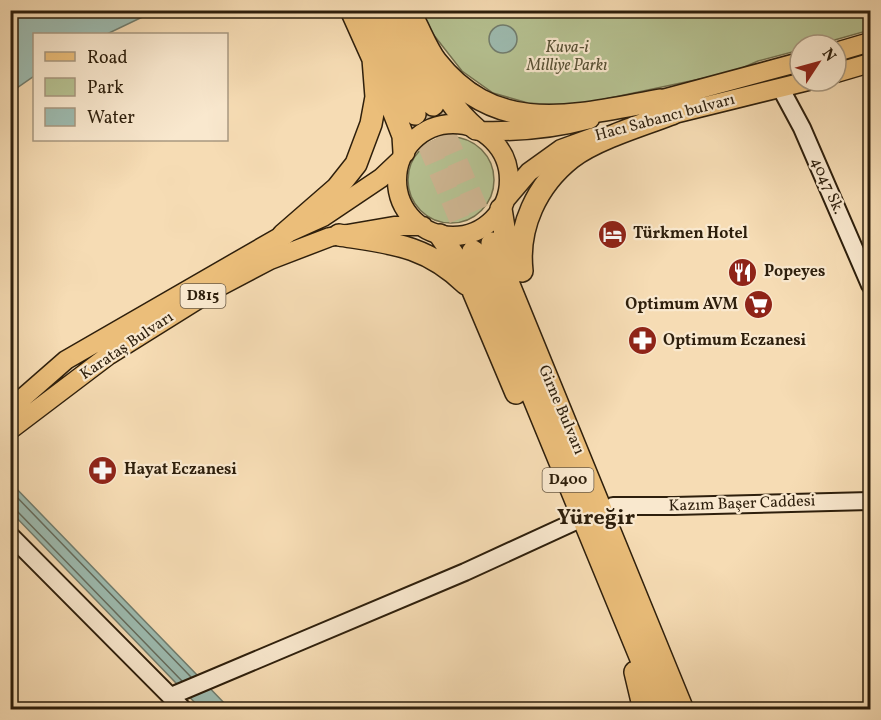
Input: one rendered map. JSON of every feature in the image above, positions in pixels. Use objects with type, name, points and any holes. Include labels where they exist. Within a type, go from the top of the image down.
[{"type":"highway","points":[[351,10],[403,136],[402,156]]},
{"type":"highway","points":[[371,10],[424,110],[393,10]]},
{"type":"highway","points":[[412,15],[435,59],[449,75],[463,89],[506,111],[555,117],[666,107]]},
{"type":"highway","points":[[412,15],[446,97],[462,117],[478,130]]},
{"type":"highway","points":[[283,235],[337,189],[356,164],[371,124],[376,97],[373,59]]},
{"type":"highway","points":[[524,287],[523,239],[528,217],[537,196],[554,174],[573,157],[666,107]]},
{"type":"highway","points":[[503,204],[506,240],[613,506],[634,587]]},
{"type":"highway","points":[[431,231],[465,272],[563,502],[605,568],[645,710]]},
{"type":"highway","points":[[339,235],[412,248],[458,276],[473,291]]},
{"type":"highway","name":"Girne Bulvarı","points":[[662,710],[482,247],[634,587],[683,710]]},
{"type":"main road","points":[[848,48],[870,42]]},
{"type":"main road","points":[[848,69],[870,63]]},
{"type":"main road","name":"Hacı Sabancı bulvarı","points":[[503,204],[529,172],[561,149],[622,127],[666,107],[788,66]]},
{"type":"main road","name":"Hacı Sabancı bulvarı","points":[[478,130],[514,132],[560,127],[788,86]]},
{"type":"main road","name":"4047 Sk.","points":[[781,88],[802,128],[870,285]]},
{"type":"main road","points":[[455,124],[478,130],[496,145],[506,162],[509,178],[503,204],[491,221],[475,232],[453,236],[431,231],[407,212],[398,190],[397,172],[402,156],[416,138],[433,128],[455,124]]},
{"type":"main road","name":"Karataş Bulvarı","points":[[10,409],[66,360],[283,235],[323,217],[381,178],[402,156]]},
{"type":"main road","name":"Karataş Bulvarı","points":[[10,430],[109,354],[213,290],[270,260],[339,235],[394,226],[431,231]]},
{"type":"main road","name":"Kazım Başer Caddesi","points":[[613,506],[870,501]]},
{"type":"main road","points":[[174,694],[576,521]]},
{"type":"main road","points":[[10,535],[174,694],[184,710]]},
{"type":"green space","name":"Kuva-i Milliye Parkı","points":[[870,10],[870,30],[848,36],[848,33],[788,33],[788,53],[758,61],[733,72],[572,106],[528,103],[493,93],[462,71],[433,34],[422,11]]},
{"type":"green space","points":[[451,137],[475,144],[487,156],[494,180],[487,204],[475,216],[451,223],[427,216],[415,204],[408,180],[415,156],[427,144]]},
{"type":"water","points":[[11,10],[155,10],[109,33],[33,33],[33,77],[11,92]]},
{"type":"water","points":[[503,25],[513,29],[517,39],[513,49],[503,53],[493,49],[489,39],[493,29]]},
{"type":"water","points":[[10,482],[230,709],[201,709],[11,512]]},
{"type":"tunnel","points":[[433,105],[492,243]]},
{"type":"tunnel","points":[[415,114],[473,251]]},
{"type":"place","name":"Türkmen Hotel","points":[[612,234]]},
{"type":"place","name":"Popeyes","points":[[743,272]]},
{"type":"place","name":"Optimum AVM","points":[[759,305]]},
{"type":"place","name":"Optimum Eczanesi","points":[[642,341]]},
{"type":"place","name":"Hayat Eczanesi","points":[[103,470]]},
{"type":"district","name":"Yüreğir","points":[[596,518]]}]
